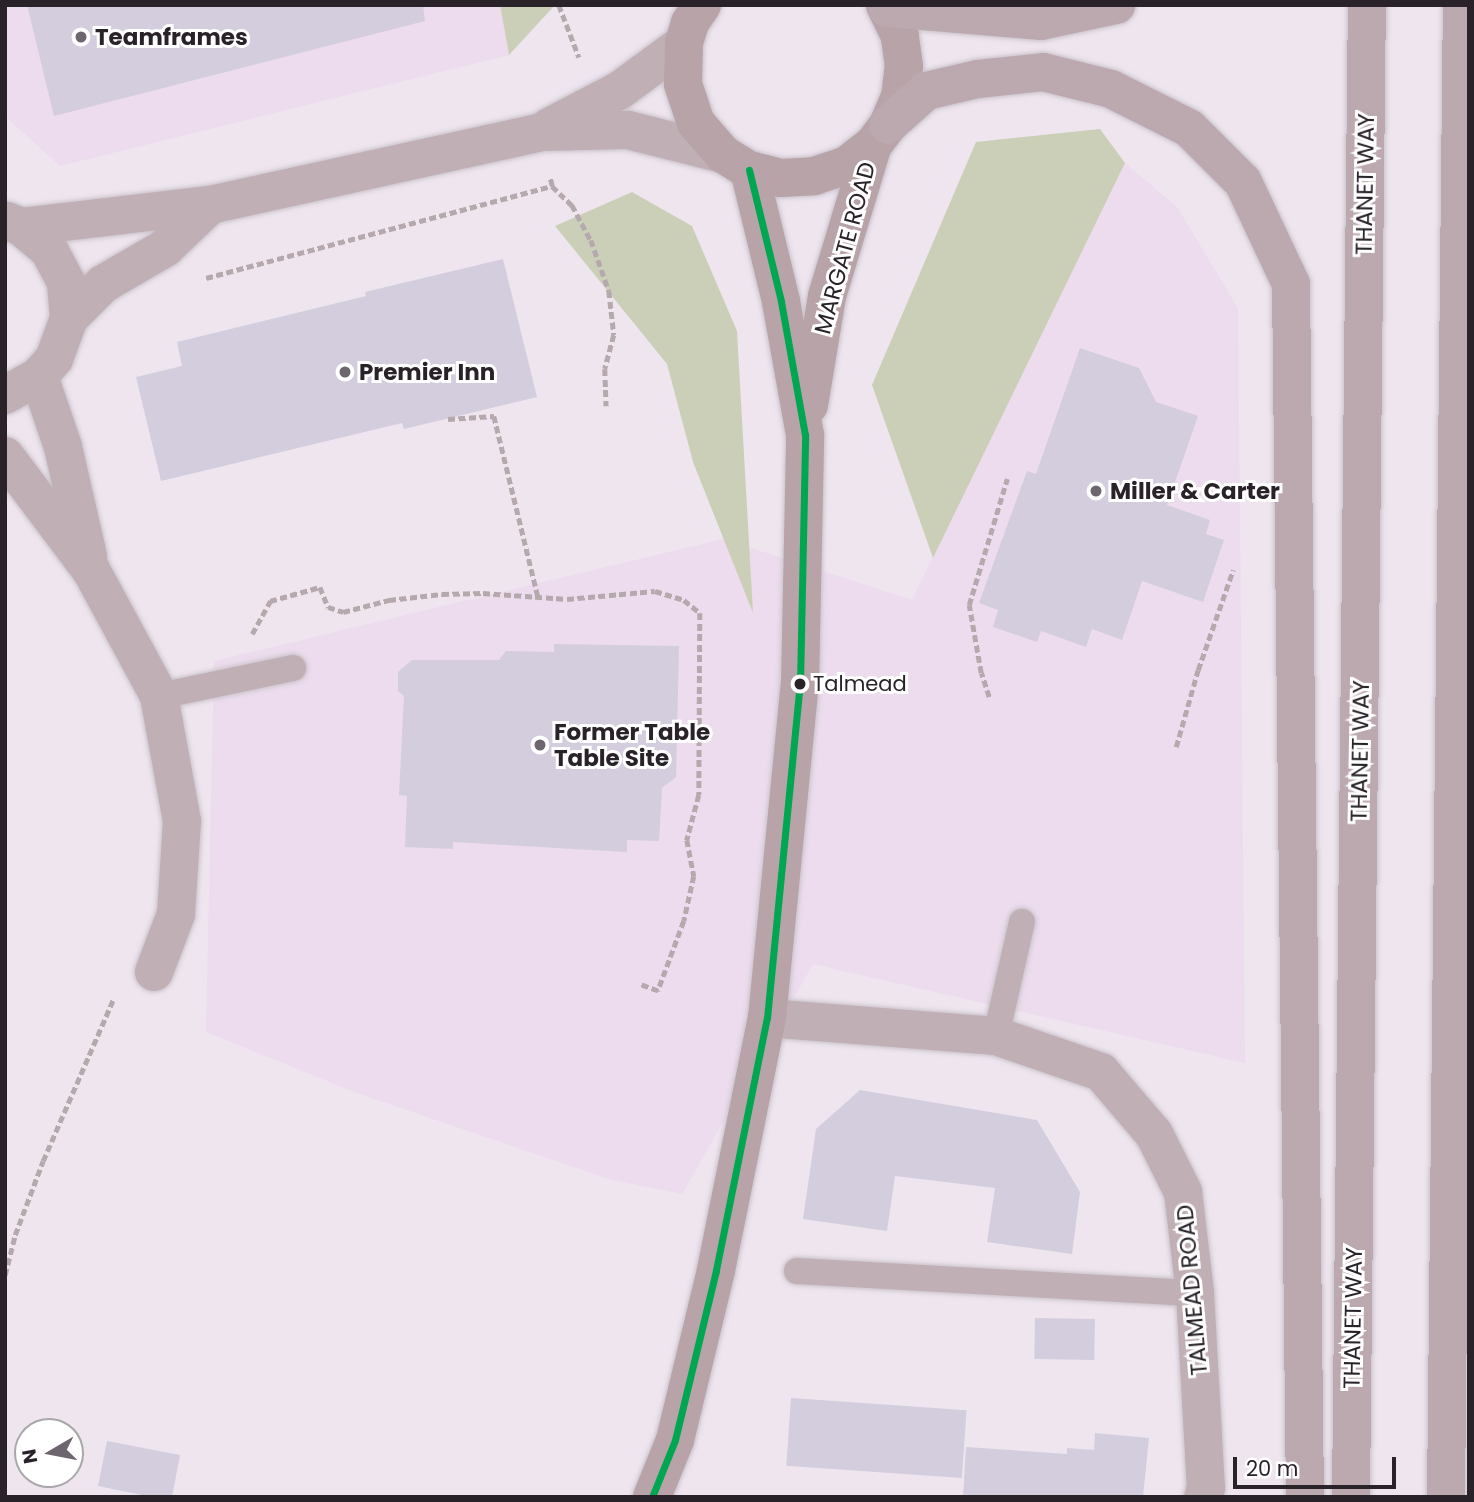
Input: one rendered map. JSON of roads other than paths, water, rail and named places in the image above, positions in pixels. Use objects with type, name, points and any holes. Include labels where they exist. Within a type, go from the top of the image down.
[{"type":"highway","points":[[886,7],[1041,21],[1116,5]]},
{"type":"highway","name":"THANET WAY","points":[[1351,1497],[1367,5]]},
{"type":"highway","points":[[1446,1497],[1462,5]]},
{"type":"highway","points":[[881,135],[926,91],[978,79],[1043,72],[1111,89],[1189,128],[1243,182],[1291,284],[1305,1497]]},
{"type":"street","name":"MARGATE ROAD","points":[[652,1497],[675,1440],[716,1270],[767,1018],[800,684],[805,435],[827,296],[881,135],[900,97],[904,66],[900,36],[886,7]]},
{"type":"street","points":[[691,19],[683,84],[696,123],[736,162]]},
{"type":"street","points":[[541,132],[620,90],[691,19]]},
{"type":"street","points":[[13,224],[210,205],[541,132],[628,130],[781,178],[814,176],[847,165],[881,135]]},
{"type":"street","name":"MARGATE ROAD","points":[[736,162],[781,301],[805,435]]},
{"type":"street","points":[[5,395],[39,376],[54,359],[69,318],[103,284],[165,248],[210,205]]},
{"type":"street","points":[[13,224],[49,250],[65,282],[69,318]]},
{"type":"street","points":[[39,376],[63,447],[91,570]]},
{"type":"street","points":[[5,456],[91,570],[159,696],[182,821],[176,914],[154,972]]},
{"type":"street","name":"TALMEAD ROAD","points":[[767,1018],[996,1036],[1101,1072],[1154,1134],[1183,1192],[1195,1293],[1206,1488],[1203,1497]]},
{"type":"lane","points":[[159,696],[293,668]]},
{"type":"lane","points":[[996,1036],[1022,922]]},
{"type":"lane","points":[[797,1271],[1195,1293]]},
{"type":"place","name":"Teamframes","points":[[81,37]]},
{"type":"place","name":"Premier Inn","points":[[345,372]]},
{"type":"place","name":"Miller & Carter","points":[[1096,491]]},
{"type":"place","name":"Talmead","points":[[800,684]]},
{"type":"place","name":"Former Table Table Site","points":[[540,745]]}]
